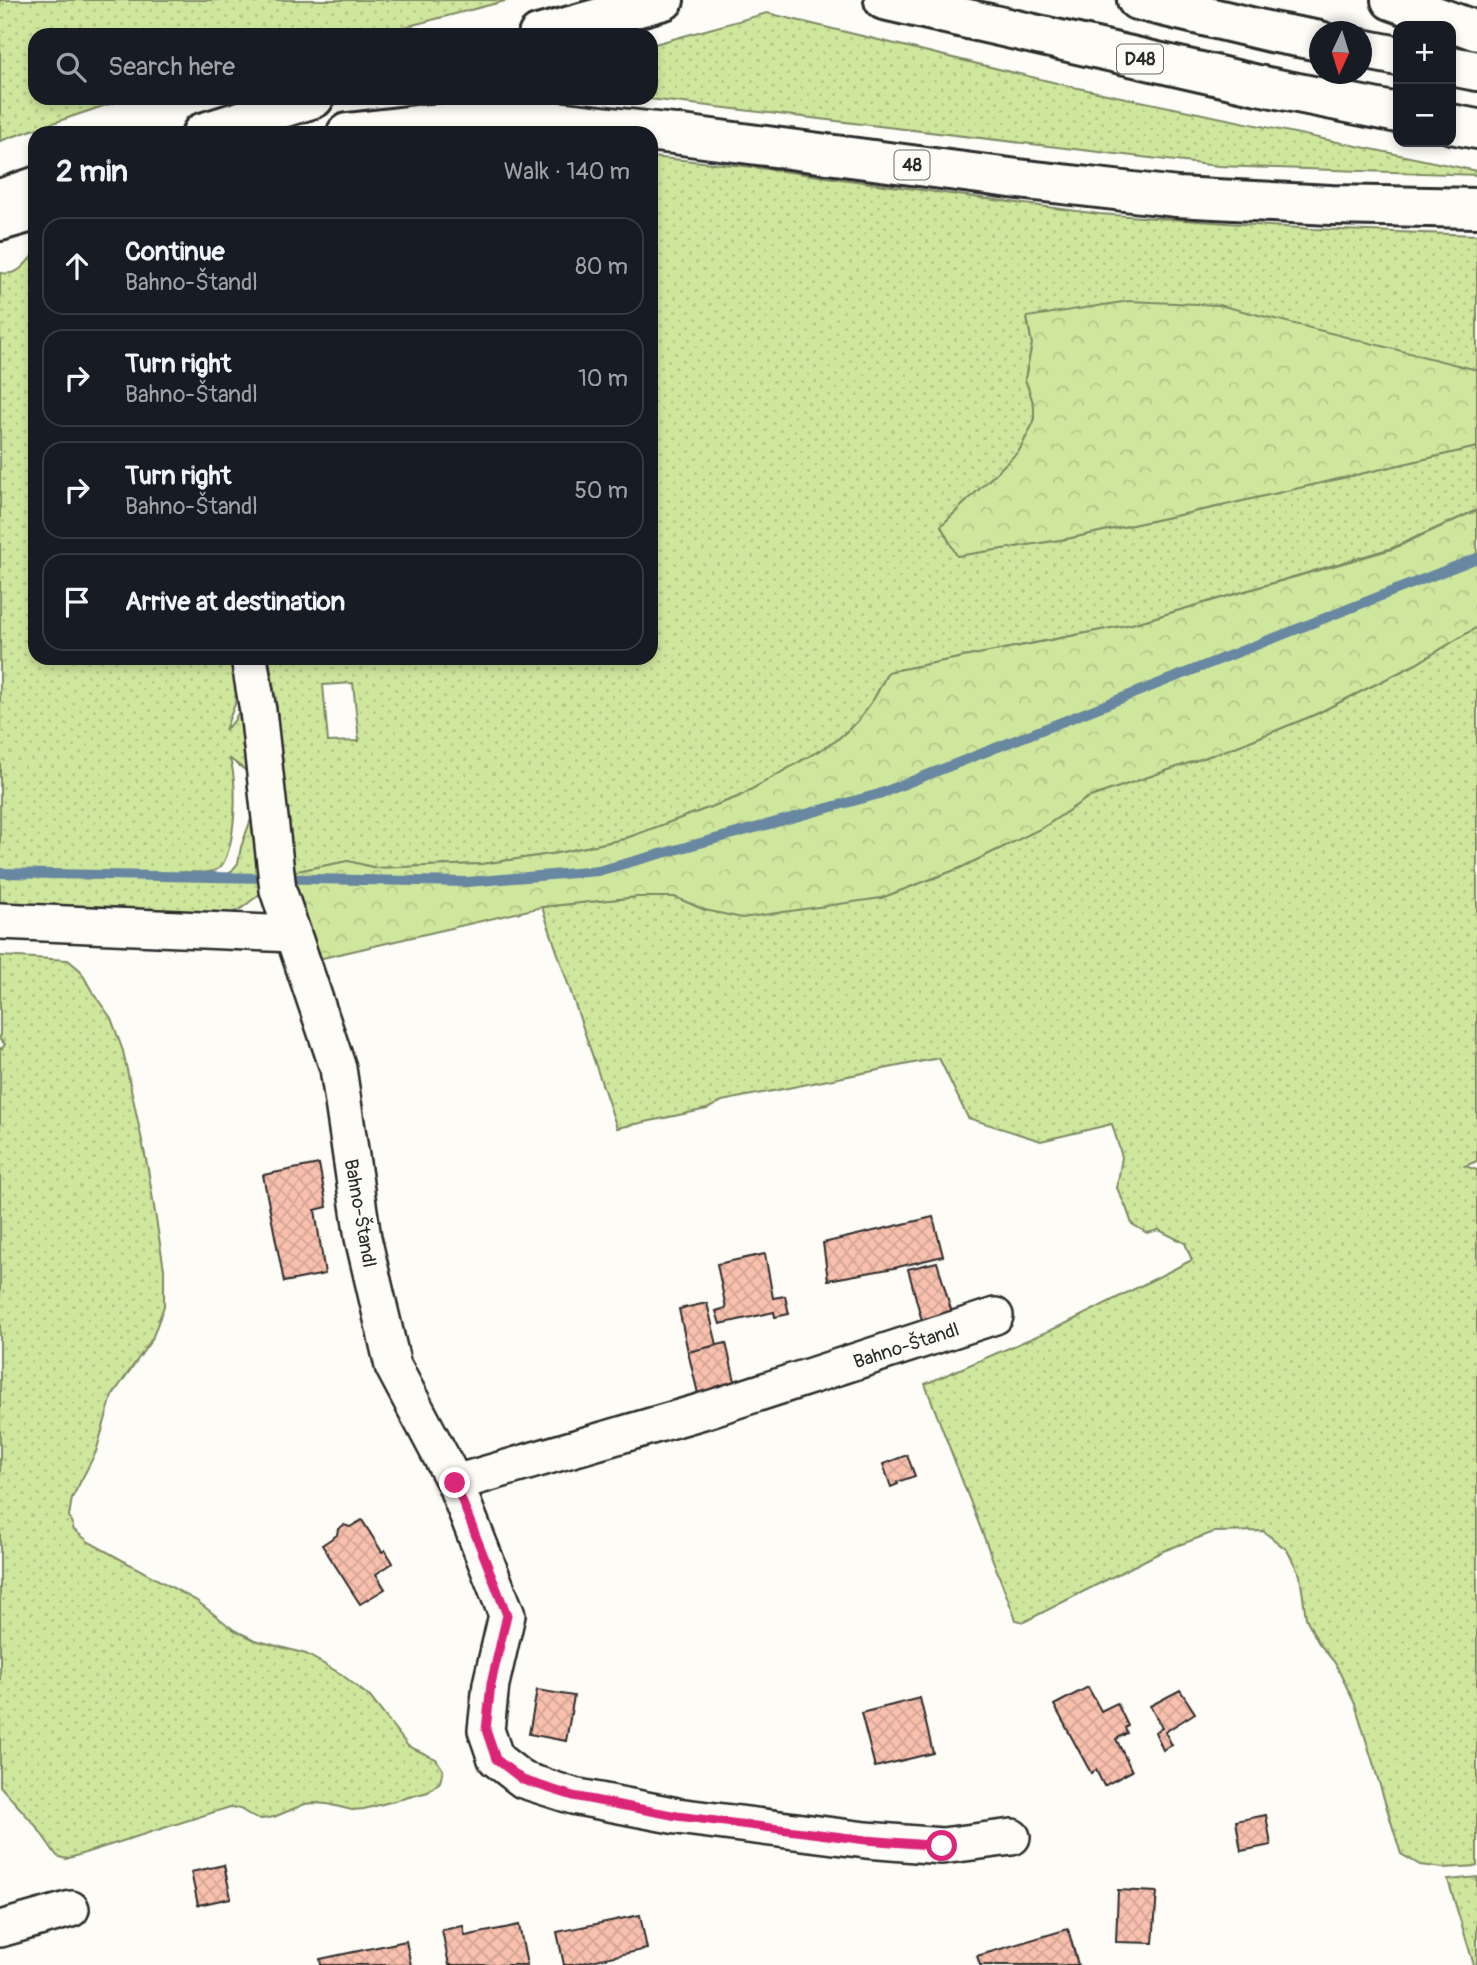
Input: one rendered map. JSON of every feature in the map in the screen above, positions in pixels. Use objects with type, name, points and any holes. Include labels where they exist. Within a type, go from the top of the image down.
[{"type":"main road","points":[[562,28],[664,0]]},
{"type":"main road","name":"D48","points":[[884,0],[1231,79],[1393,112]]},
{"type":"main road","points":[[1137,0],[1309,39]]},
{"type":"main road","points":[[1391,0],[1477,31]]},
{"type":"main road","points":[[1372,51],[1393,55]]},
{"type":"main road","points":[[1456,67],[1477,71]]},
{"type":"main road","points":[[224,126],[292,105]]},
{"type":"main road","name":"48","points":[[407,126],[480,121],[555,121],[601,126]]},
{"type":"main road","points":[[1456,125],[1477,129]]},
{"type":"main road","name":"48","points":[[658,132],[1177,197],[1331,205],[1477,208]]},
{"type":"main road","points":[[0,199],[28,189]]},
{"type":"main road","points":[[0,221],[28,213]]},
{"type":"street","name":"Bahno-Štandl","points":[[250,665],[277,878],[338,1068],[363,1238],[393,1366],[455,1483],[507,1615],[491,1684],[486,1730],[496,1759],[523,1780],[573,1796],[677,1816],[866,1840],[942,1846],[1012,1837]]},
{"type":"street","points":[[0,921],[293,934]]},
{"type":"street","name":"Bahno-Štandl","points":[[455,1483],[704,1411],[995,1316]]},
{"type":"street","points":[[0,1928],[71,1909]]},
{"type":"green space","points":[[0,0],[509,0],[401,28],[28,28],[28,105],[106,105],[44,126],[28,126],[28,131],[0,141]]},
{"type":"green space","points":[[767,13],[1073,87],[1477,171],[1477,175],[1218,166],[658,100],[658,43]]},
{"type":"green space","points":[[658,158],[744,166],[1099,214],[1313,229],[1477,235],[1477,370],[1409,354],[1027,318],[1032,344],[1025,379],[1034,405],[1034,422],[1019,451],[941,526],[957,556],[1066,539],[1477,447],[1477,510],[1392,548],[1132,624],[888,672],[858,721],[836,741],[738,797],[624,839],[558,853],[482,864],[376,868],[348,861],[292,872],[282,791],[278,715],[270,665],[658,665]],"holes":[[[353,683],[359,741],[328,742],[323,685]]]},
{"type":"green space","points":[[28,261],[28,665],[237,665],[235,704],[225,730],[238,713],[241,692],[265,890],[229,915],[0,904],[0,273],[12,273]],"holes":[[[229,758],[245,770],[250,779],[251,819],[238,863],[225,875],[176,873],[213,871],[224,862],[232,834],[235,798]]]},
{"type":"green space","points":[[1129,301],[1219,305],[1477,370],[1477,447],[1066,539],[957,556],[941,526],[1019,451],[1034,422],[1034,405],[1025,379],[1032,344],[1027,317]]},
{"type":"green space","points":[[1477,510],[1477,627],[1416,664],[1314,715],[1235,747],[1087,798],[1044,827],[960,868],[881,898],[742,918],[705,910],[675,897],[637,897],[542,907],[318,959],[292,888],[292,872],[348,861],[376,868],[482,864],[558,853],[624,839],[738,797],[836,741],[858,721],[888,672],[1132,624],[1392,549]]},
{"type":"green space","points":[[1477,627],[1477,1161],[1465,1166],[1477,1170],[1477,1866],[1443,1868],[1420,1865],[1401,1854],[1355,1704],[1335,1663],[1318,1642],[1306,1618],[1300,1575],[1287,1550],[1263,1531],[1214,1532],[1163,1551],[1024,1622],[1016,1620],[925,1384],[1067,1323],[1192,1260],[1185,1243],[1159,1230],[1147,1233],[1132,1224],[1117,1188],[1122,1157],[1112,1124],[1041,1141],[968,1118],[939,1058],[722,1101],[707,1109],[617,1128],[542,907],[637,897],[675,897],[705,910],[881,898],[960,868],[1044,827],[1087,798],[1235,747],[1314,715],[1416,664]]},
{"type":"green space","points":[[0,956],[68,960],[80,970],[111,1018],[123,1051],[148,1169],[164,1269],[164,1306],[152,1339],[112,1396],[96,1452],[72,1498],[69,1516],[74,1530],[89,1542],[197,1601],[234,1630],[255,1640],[306,1654],[341,1674],[370,1697],[408,1746],[436,1759],[443,1770],[440,1782],[428,1792],[364,1809],[305,1804],[262,1819],[230,1807],[66,1859],[57,1856],[36,1826],[0,1786],[0,1048],[5,1044],[0,1040]]},
{"type":"green space","points":[[1477,1877],[1477,1965],[1474,1965],[1448,1880]]},
{"type":"building","points":[[319,1164],[327,1207],[315,1210],[325,1274],[284,1282],[263,1175]]},
{"type":"building","points":[[933,1217],[943,1256],[828,1280],[823,1243]]},
{"type":"building","points":[[765,1254],[773,1298],[785,1296],[789,1314],[775,1317],[774,1312],[720,1324],[716,1311],[726,1308],[717,1264]]},
{"type":"building","points":[[937,1262],[952,1313],[922,1321],[908,1269]]},
{"type":"building","points":[[707,1303],[717,1345],[688,1352],[679,1309]]},
{"type":"building","points":[[726,1343],[738,1394],[700,1402],[688,1352]]},
{"type":"building","points":[[907,1455],[915,1476],[891,1487],[883,1464]]},
{"type":"building","points":[[362,1520],[382,1552],[385,1550],[393,1563],[376,1574],[385,1589],[360,1604],[322,1545],[337,1535],[338,1529],[344,1525],[350,1527]]},
{"type":"building","points":[[1088,1687],[1101,1711],[1117,1703],[1128,1726],[1125,1728],[1127,1733],[1116,1739],[1132,1771],[1104,1786],[1096,1770],[1091,1773],[1054,1705]]},
{"type":"building","points":[[537,1690],[574,1696],[566,1741],[529,1734]]},
{"type":"building","points":[[1180,1690],[1195,1713],[1165,1732],[1172,1745],[1163,1750],[1155,1732],[1162,1728],[1150,1706]]},
{"type":"building","points":[[920,1698],[933,1753],[875,1767],[861,1713]]},
{"type":"building","points":[[1266,1815],[1271,1845],[1241,1851],[1236,1821]]},
{"type":"building","points":[[224,1865],[231,1898],[198,1905],[191,1872]]},
{"type":"building","points":[[1118,1890],[1157,1892],[1153,1943],[1116,1942]]},
{"type":"building","points":[[640,1915],[647,1949],[564,1965],[557,1932]]},
{"type":"building","points":[[519,1925],[527,1965],[449,1965],[442,1930],[463,1926],[465,1936]]},
{"type":"building","points":[[1068,1929],[1078,1965],[980,1965],[977,1956]]},
{"type":"building","points":[[406,1941],[411,1965],[321,1965],[320,1959]]},
{"type":"waterway","points":[[0,873],[467,882],[598,871],[879,794],[1477,558]]},
{"type":"route","points":[[455,1483],[507,1615],[491,1684],[486,1730],[496,1759],[523,1780],[573,1796],[677,1816],[866,1840],[942,1846]]}]
